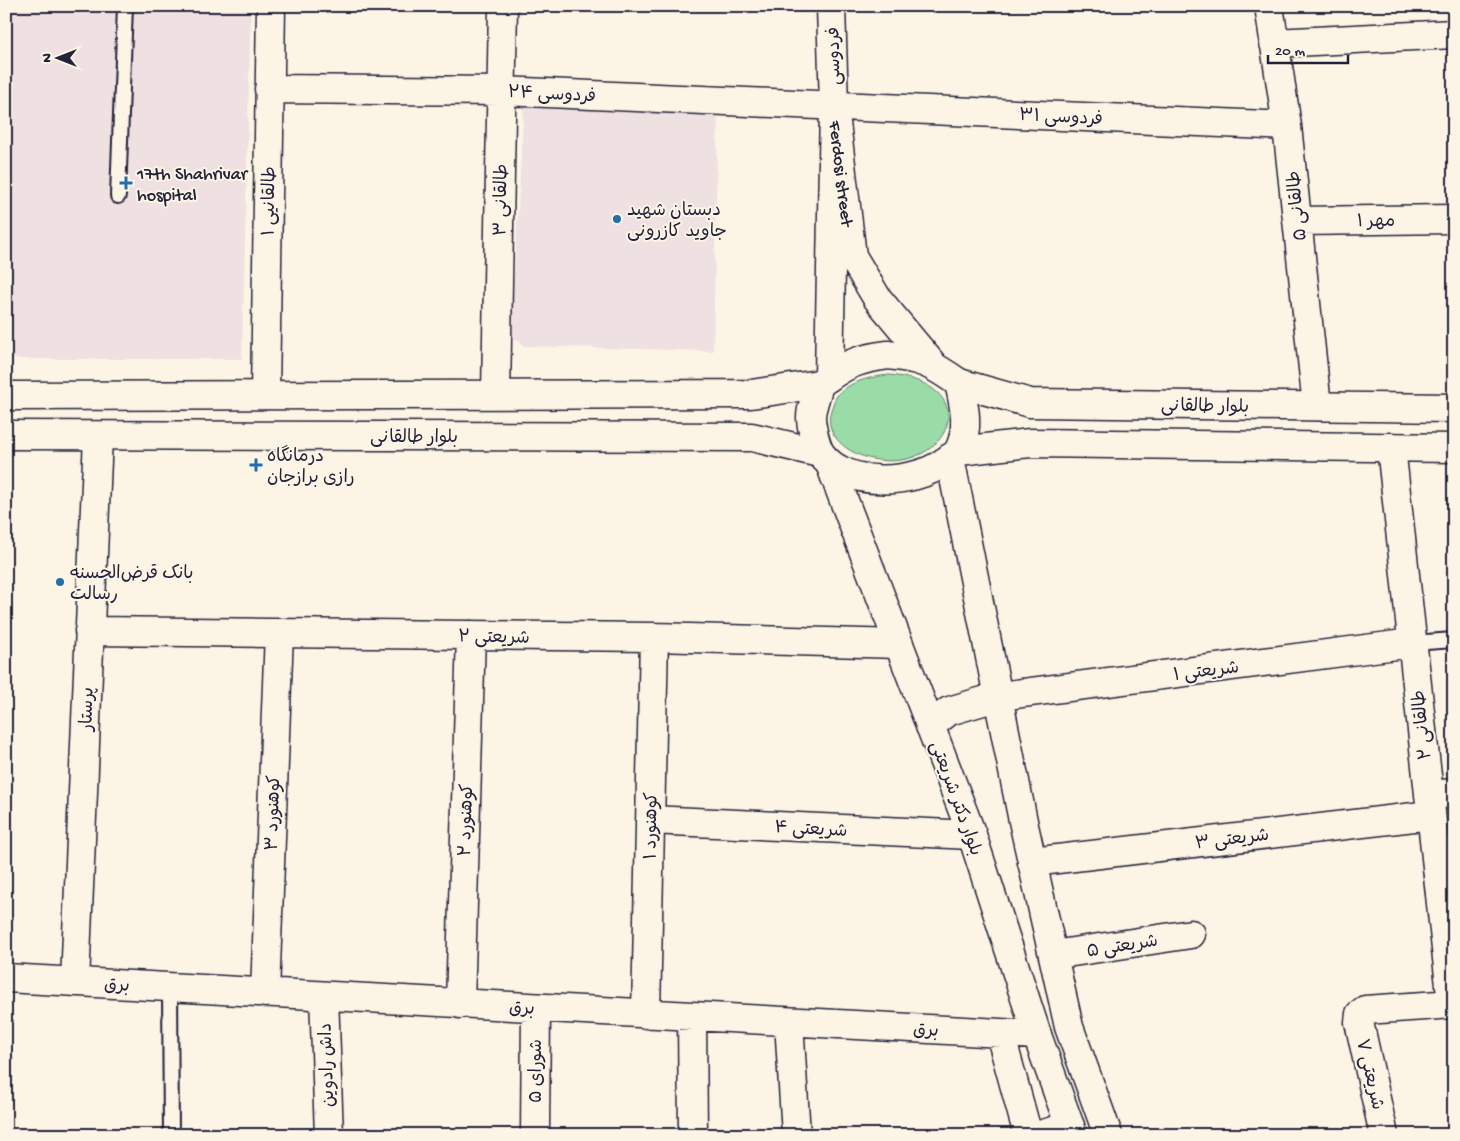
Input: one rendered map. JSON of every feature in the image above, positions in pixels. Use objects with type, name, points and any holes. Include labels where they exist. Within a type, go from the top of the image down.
[{"type":"street","name":"طالقانیی ۱","points":[[264,395],[271,6]]},
{"type":"street","name":"طالقانی ۳","points":[[496,394],[503,6]]},
{"type":"street","name":"فردوسی","points":[[832,6],[834,106]]},
{"type":"street","name":"طالقانی ۵","points":[[1269,6],[1288,126],[1317,406]]},
{"type":"street","points":[[1274,43],[1454,34]]},
{"type":"street","name":"فردوسی ۲۴","points":[[269,89],[502,91],[834,106]]},
{"type":"street","name":"فردوسی ۳۱","points":[[834,106],[1288,126]]},
{"type":"street","name":"Ferdosi street","points":[[834,106],[852,256],[877,298],[932,364]]},
{"type":"street","name":"Ferdosi street","points":[[824,380],[834,106]]},
{"type":"street","name":"مهر ۱","points":[[1298,221],[1454,220]]},
{"type":"street","points":[[6,396],[751,394],[824,380],[845,365],[868,357],[888,355],[910,357],[932,364],[958,382],[966,417],[954,454],[1032,862],[1069,1027],[1108,1135]]},
{"type":"street","points":[[824,380],[811,417],[825,458],[868,478],[890,480],[910,478],[933,470],[954,454],[1030,442],[1454,448]]},
{"type":"street","name":"بلوار طالقانی","points":[[958,382],[1030,403],[1454,408]]},
{"type":"street","name":"بلوار طالقانی","points":[[6,435],[752,438],[825,458]]},
{"type":"street","name":"پرستار","points":[[75,982],[98,436]]},
{"type":"street","name":"طالقانی ۲","points":[[1391,447],[1412,643],[1438,801],[1453,1004]]},
{"type":"street","name":"بلوار دکتر شریعتی","points":[[825,458],[972,835],[1037,1035],[1072,1130]]},
{"type":"street","name":"شریعتی ۲","points":[[89,631],[654,637],[899,644]]},
{"type":"street","name":"کوهنورد ۳","points":[[265,993],[279,633]]},
{"type":"street","name":"کوهنورد ۲","points":[[460,1004],[471,635]]},
{"type":"street","name":"کوهنورد ۱","points":[[646,1014],[654,637]]},
{"type":"street","name":"شریعتی ۱","points":[[930,726],[949,711],[1000,696],[1412,643]]},
{"type":"street","name":"شریعتی ۳","points":[[1032,862],[1438,801]]},
{"type":"street","name":"شریعتی ۴","points":[[650,820],[972,835]]},
{"type":"street","name":"شریعتی ۵","points":[[1053,955],[1191,934]]},
{"type":"street","name":"برق","points":[[6,978],[1037,1035]]},
{"type":"street","name":"داش رادوین","points":[[324,996],[329,1135]]},
{"type":"street","name":"شریعتی ۷","points":[[1384,1135],[1359,1022],[1360,1014],[1365,1010],[1453,1004]]},
{"type":"street","name":"شورای ۵","points":[[535,1135],[536,1008]]},
{"type":"street","points":[[692,1017],[693,1135]]},
{"type":"street","points":[[789,1022],[796,1135]]},
{"type":"street","points":[[1000,1033],[1028,1135]]},
{"type":"street","points":[[1040,1135],[1072,1130]]},
{"type":"lane","points":[[118,196],[125,6]]},
{"type":"lane","points":[[1412,643],[1454,640]]},
{"type":"lane","points":[[170,987],[171,1135]]},
{"type":"shaded area","name":"17th Shahrivar hospital","points":[[6,6],[251,6],[242,359],[6,359]]},
{"type":"shaded area","name":"دبستان شهید جاوید کازرونی","points":[[524,103],[718,103],[713,351],[524,346],[511,335]]},
{"type":"green space","points":[[889,375],[920,382],[939,394],[947,410],[946,426],[937,442],[921,454],[899,460],[863,457],[847,448],[834,436],[831,428],[831,410],[837,396],[854,383]]},
{"type":"building","points":[[6,256],[8,256],[8,359],[6,359]]},
{"type":"place","name":"17th Shahrivar hospital","points":[[126,183]]},
{"type":"place","name":"دبستان شهید جاوید کازرونی","points":[[617,219]]},
{"type":"place","name":"درمانگاه رازی برازجان","points":[[256,465]]},
{"type":"place","name":"بانک قرض‌الحسنه رسالت","points":[[60,582]]}]
